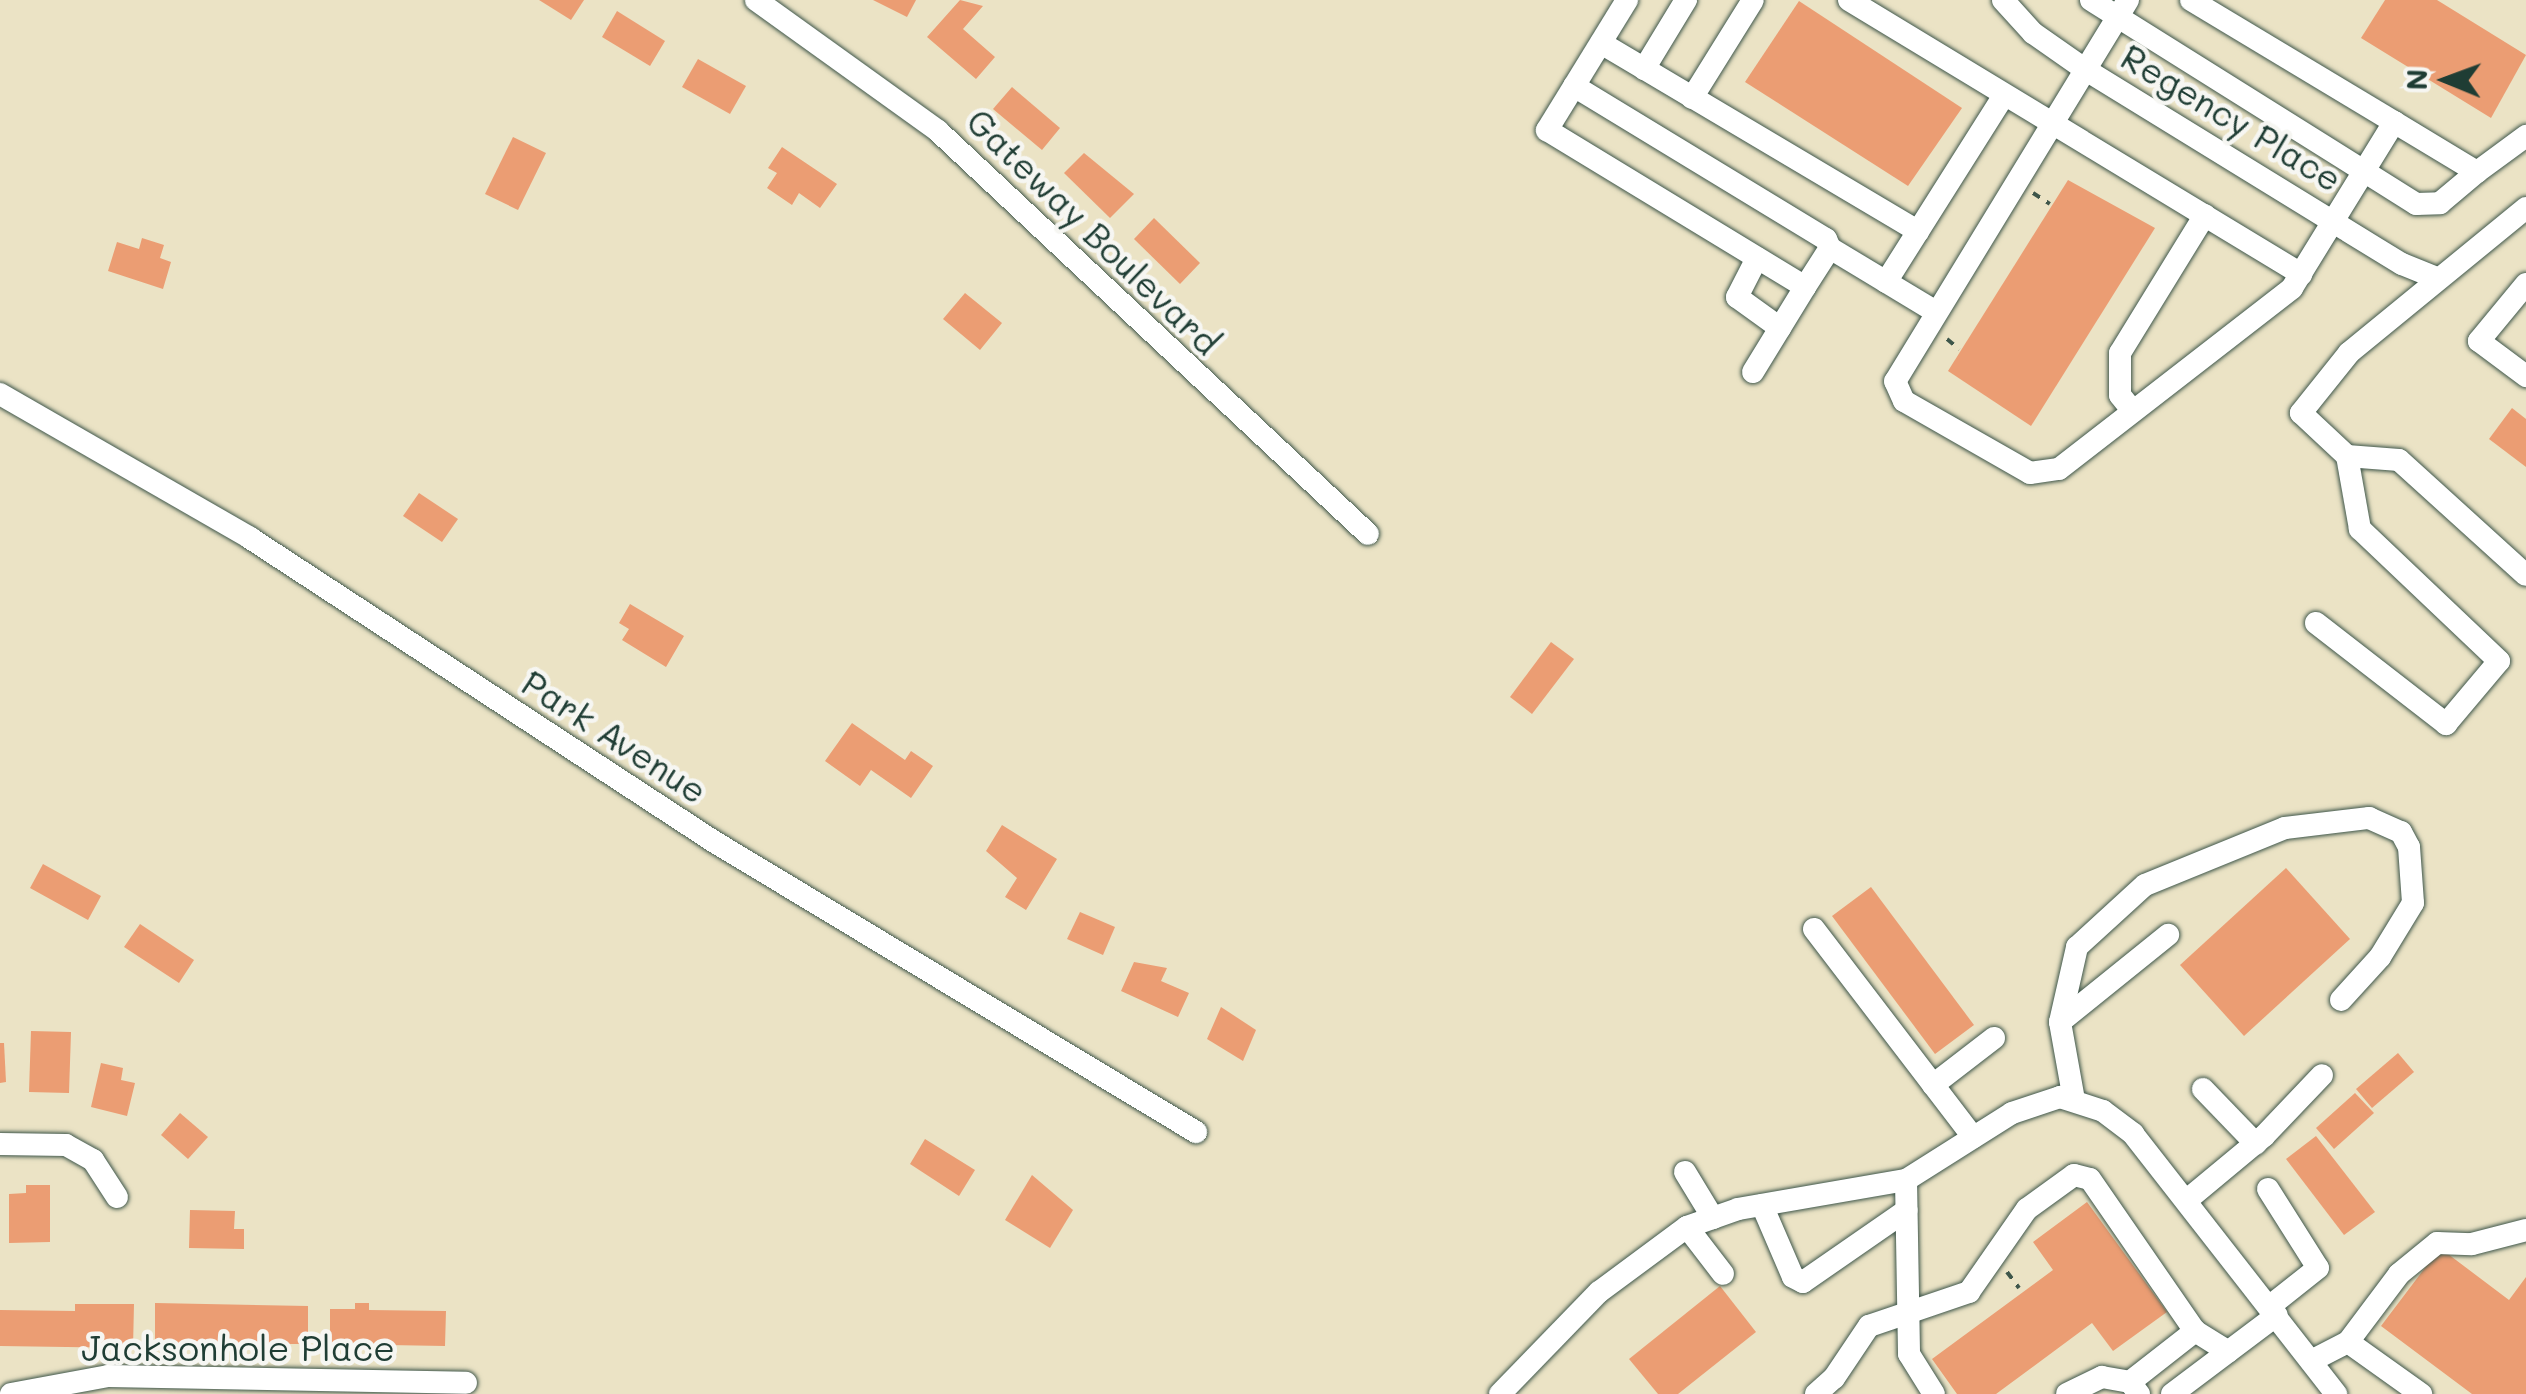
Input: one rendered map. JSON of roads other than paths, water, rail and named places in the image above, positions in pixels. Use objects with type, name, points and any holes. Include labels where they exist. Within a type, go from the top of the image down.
[{"type":"street","name":"Gateway Boulevard","points":[[756,0],[938,131],[1368,534]]},
{"type":"street","points":[[1627,0],[1547,130],[1805,287]]},
{"type":"street","points":[[1644,68],[1686,0]]},
{"type":"street","points":[[1692,98],[1753,0]]},
{"type":"street","points":[[1849,0],[2301,274]]},
{"type":"street","name":"Regency Place","points":[[2003,0],[2032,33],[2083,68],[2436,278]]},
{"type":"street","points":[[2091,0],[2121,10],[2363,171],[2430,206],[2526,136]]},
{"type":"street","points":[[2191,0],[2477,172]]},
{"type":"street","points":[[2121,10],[1895,382],[1904,401],[2030,473],[2059,469],[2292,288],[2394,122]]},
{"type":"street","points":[[1600,43],[1918,231]]},
{"type":"street","points":[[1574,86],[1826,239],[1830,248],[1936,312]]},
{"type":"street","points":[[1886,282],[2004,96]]},
{"type":"street","points":[[2316,623],[2446,724],[2499,661],[2360,530],[2347,456],[2301,413],[2350,354],[2436,278],[2526,208]]},
{"type":"street","points":[[2132,410],[2120,395],[2120,353],[2206,216]]},
{"type":"street","points":[[1753,372],[1830,248]]},
{"type":"street","points":[[1758,258],[1737,297],[1780,328]]},
{"type":"street","points":[[2526,284],[2479,341],[2526,376]]},
{"type":"street","name":"Park Avenue","points":[[0,394],[250,538],[712,841],[1196,1132]]},
{"type":"street","points":[[2347,456],[2399,460],[2526,574]]},
{"type":"street","points":[[2074,1100],[2060,1022],[2077,947],[2136,891],[2285,828],[2369,818],[2401,832],[2409,847],[2413,903],[2380,957],[2341,1000]]},
{"type":"street","points":[[1814,929],[1973,1137]]},
{"type":"street","points":[[2060,1022],[2168,935]]},
{"type":"street","points":[[1933,1085],[1994,1038]]},
{"type":"street","points":[[2187,1200],[2256,1144],[2322,1076]]},
{"type":"street","points":[[2202,1089],[2256,1144]]},
{"type":"street","points":[[1500,1394],[1599,1292],[1687,1227],[1762,1206],[1906,1180],[2038,1100],[2074,1100],[2103,1111],[2132,1134],[2274,1310],[2336,1394]]},
{"type":"street","points":[[0,1144],[66,1145],[93,1160],[117,1197]]},
{"type":"street","points":[[1685,1172],[1714,1218]]},
{"type":"street","points":[[1816,1394],[1834,1378],[1869,1326],[1968,1292],[1988,1273],[2028,1209],[2074,1175],[2090,1179],[2195,1332],[2228,1352]]},
{"type":"street","points":[[1906,1180],[1909,1354],[1934,1394]]},
{"type":"street","points":[[2172,1394],[2228,1352],[2318,1268],[2316,1256],[2268,1190]]},
{"type":"street","points":[[1762,1206],[1794,1277],[1802,1282],[1907,1210]]},
{"type":"street","points":[[1687,1227],[1723,1274]]},
{"type":"street","points":[[2311,1361],[2348,1342],[2399,1274],[2436,1244],[2472,1244],[2526,1230]]},
{"type":"street","points":[[2066,1394],[2102,1377],[2135,1388],[2195,1332]]},
{"type":"street","points":[[2348,1342],[2421,1394]]},
{"type":"street","name":"Jacksonhole Place","points":[[11,1394],[108,1376],[466,1383]]}]
